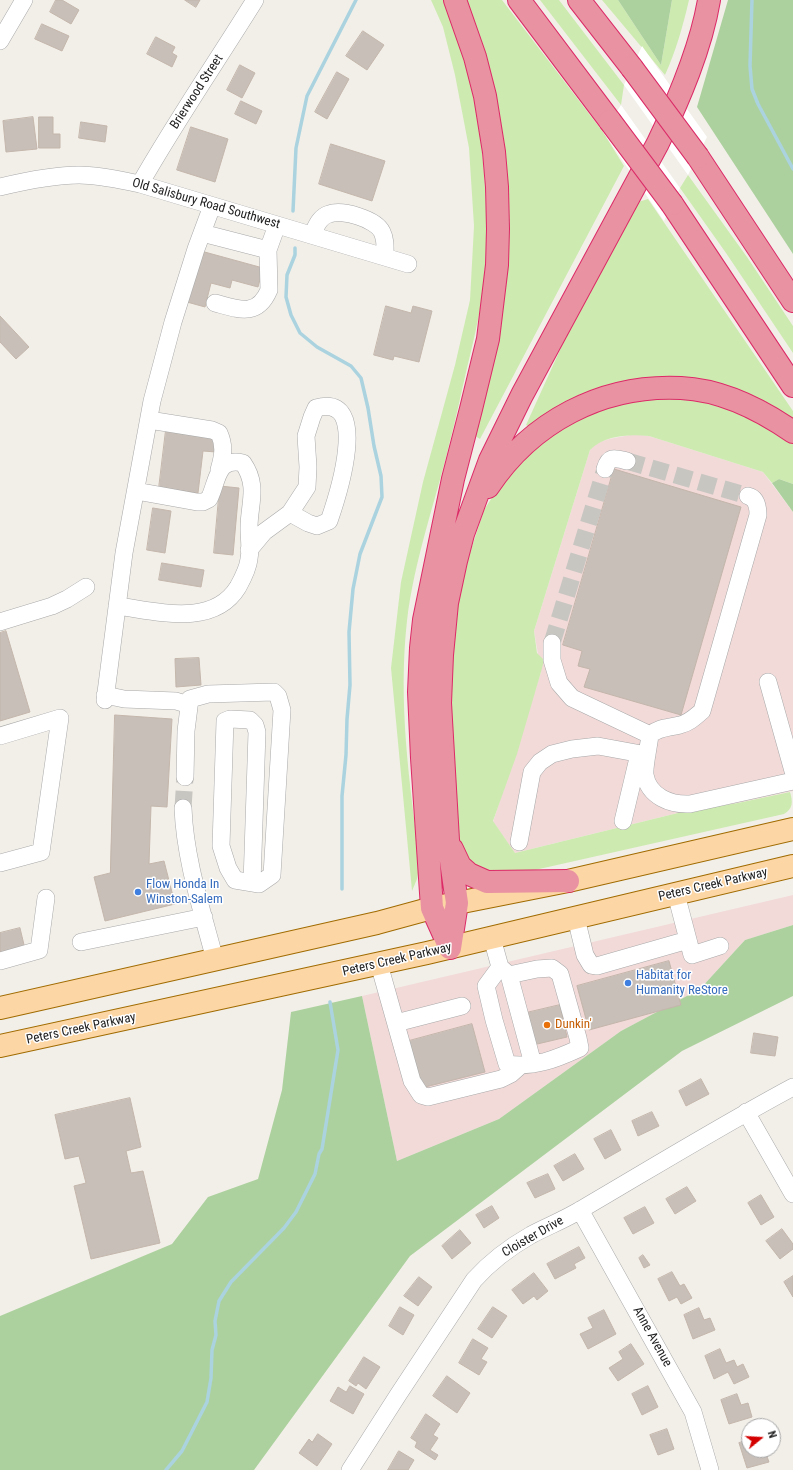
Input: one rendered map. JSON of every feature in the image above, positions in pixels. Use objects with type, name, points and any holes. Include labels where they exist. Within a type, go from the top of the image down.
[{"type":"highway","points":[[450,948],[432,908],[419,692],[421,648],[424,620],[453,480],[488,339],[497,265],[497,187],[490,123],[475,57],[455,0]]},
{"type":"highway","points":[[519,0],[672,204],[793,386]]},
{"type":"highway","points":[[424,620],[454,521],[476,464],[505,401],[645,139],[667,92],[677,66],[695,0]]},
{"type":"highway","points":[[450,948],[456,903],[448,840],[440,703],[442,655],[447,603],[463,534],[493,453],[677,104],[700,36],[709,0]]},
{"type":"highway","points":[[586,5],[698,157],[793,301]]},
{"type":"highway","points":[[463,534],[485,491],[507,461],[521,446],[553,422],[574,410],[616,394],[644,389],[682,388],[707,392],[732,399],[754,408],[793,432]]},
{"type":"highway","points":[[448,840],[460,866],[469,874],[478,879],[487,882],[568,881]]},
{"type":"main road","points":[[0,1008],[377,923],[432,908],[568,881],[793,829]]},
{"type":"main road","name":"Peters Creek Parkway","points":[[0,1046],[450,948],[793,866]]},
{"type":"street","points":[[0,41],[24,0]]},
{"type":"street","name":"Brierwood Street","points":[[140,184],[167,137],[202,86],[255,0]]},
{"type":"street","name":"Old Salisbury Road Southwest","points":[[0,185],[79,175],[140,184],[408,264]]},
{"type":"street","points":[[188,705],[176,701],[105,698],[124,553],[152,401],[173,322],[212,206]]},
{"type":"street","points":[[312,235],[321,219],[328,214],[337,212],[366,219],[375,223],[382,231],[385,240],[385,257]]},
{"type":"street","points":[[215,303],[245,311],[259,305],[267,296],[269,290],[268,250],[277,225]]},
{"type":"street","points":[[202,233],[268,250]]},
{"type":"street","points":[[249,550],[264,532],[290,513],[307,487],[308,467],[306,436],[312,417],[316,408],[325,405],[334,407],[340,412],[347,429],[347,454],[337,499],[329,521],[317,526],[308,523],[290,513]]},
{"type":"street","points":[[136,491],[203,502],[209,499],[223,453],[223,441],[219,433],[212,430],[149,420]]},
{"type":"street","points":[[605,469],[606,463],[615,458],[627,462]]},
{"type":"street","points":[[117,606],[170,613],[210,611],[224,604],[235,591],[243,578],[249,559],[249,527],[252,484],[249,471],[243,463],[235,462],[227,464],[219,470]]},
{"type":"street","points":[[552,643],[552,660],[559,683],[572,698],[653,732],[685,724],[702,711],[758,515],[758,504],[748,496]]},
{"type":"street","points":[[0,622],[52,606],[67,599],[86,587]]},
{"type":"street","points":[[768,682],[793,771]]},
{"type":"street","points":[[185,777],[186,731],[188,705],[190,699],[208,694],[274,692],[278,696],[282,710],[272,875],[259,884],[252,883],[235,880],[228,868],[221,846],[225,721],[230,719],[250,720],[255,725],[257,732],[252,883]]},
{"type":"street","points":[[0,736],[60,718],[41,852],[0,863]]},
{"type":"street","points":[[623,821],[643,755],[653,732]]},
{"type":"street","points":[[519,842],[532,772],[540,762],[552,754],[572,749],[598,746],[643,755]]},
{"type":"street","points":[[643,755],[645,774],[651,790],[660,798],[679,805],[690,804],[793,781]]},
{"type":"street","points":[[183,808],[184,830],[195,882],[215,960]]},
{"type":"street","points":[[676,894],[692,955],[720,946]]},
{"type":"street","points":[[0,961],[38,950],[46,898]]},
{"type":"street","points":[[81,942],[204,917]]},
{"type":"street","points":[[576,918],[585,955],[591,965],[597,966],[688,940]]},
{"type":"street","points":[[492,938],[504,971],[527,1065]]},
{"type":"street","points":[[379,964],[412,1081],[416,1090],[421,1095],[428,1097],[501,1080],[527,1065]]},
{"type":"street","points":[[552,968],[560,974],[580,1048],[552,1061],[527,1065],[508,1064],[494,1020],[486,986],[504,971],[552,968]]},
{"type":"street","points":[[396,1023],[462,1006]]},
{"type":"street","name":"Cloister Drive","points":[[350,1470],[474,1280],[485,1268],[498,1257],[524,1240],[580,1210],[746,1112],[793,1087]]},
{"type":"street","points":[[746,1112],[793,1194]]},
{"type":"street","name":"Anne Avenue","points":[[580,1210],[693,1412],[710,1470]]},
{"type":"shaded area","points":[[635,434],[649,436],[763,472],[793,512],[793,791],[738,803],[682,812],[515,853],[493,822],[541,672],[534,631],[590,450],[596,443]]},
{"type":"shaded area","points":[[793,895],[793,925],[745,940],[700,989],[621,1031],[499,1119],[397,1161],[362,996]]},
{"type":"green space","points":[[431,0],[444,0],[461,50],[472,92],[484,173],[486,201],[486,256],[483,292],[475,335],[452,435],[420,554],[410,599],[407,621],[404,711],[412,802],[420,862],[417,879],[412,891],[391,668],[401,582],[423,482],[455,365],[470,300],[474,226],[469,148],[455,75],[443,27]]},
{"type":"green space","points":[[464,0],[502,0],[603,132],[624,166],[480,439],[475,436],[506,277]]},
{"type":"green space","points":[[540,0],[559,0],[624,85],[621,105]]},
{"type":"green space","points":[[602,0],[618,0],[661,65],[672,0],[689,0],[673,57],[665,75]]},
{"type":"green space","points":[[618,0],[672,0],[661,65]]},
{"type":"green space","points":[[728,0],[793,0],[793,254],[697,107]]},
{"type":"green space","points":[[688,175],[747,257],[793,326],[793,353],[726,253],[680,188]]},
{"type":"green space","points":[[648,199],[793,411],[793,426],[688,384],[532,428],[526,425],[570,328],[638,202]]},
{"type":"green space","points":[[653,397],[695,399],[739,411],[793,443],[793,484],[779,479],[772,483],[763,472],[649,436],[633,435],[610,438],[596,445],[590,450],[534,631],[537,653],[544,660],[541,672],[517,754],[493,821],[515,853],[682,812],[738,803],[790,792],[792,799],[791,807],[784,814],[517,874],[491,877],[463,856],[459,839],[451,712],[453,632],[463,574],[484,510],[495,493],[529,449],[600,407]]},
{"type":"green space","points":[[779,479],[793,484],[793,512],[772,483]]},
{"type":"green space","points":[[793,925],[793,996],[682,1051],[410,1256],[254,1470],[0,1470],[0,1316],[172,1244],[208,1197],[258,1179],[282,1090],[291,1012],[362,996],[397,1161],[499,1119],[621,1031],[700,989],[745,940]]},
{"type":"pier","points":[[642,46],[707,137],[688,175],[624,85]]},
{"type":"pier","points":[[621,105],[680,188],[664,221],[603,132]]},
{"type":"building","points":[[56,0],[62,0],[79,10],[71,24],[50,12]]},
{"type":"building","points":[[185,0],[200,0],[196,7]]},
{"type":"building","points":[[42,24],[69,36],[62,51],[35,39]]},
{"type":"building","points":[[363,31],[384,45],[367,70],[346,56]]},
{"type":"building","points":[[156,37],[175,47],[172,53],[177,56],[172,67],[147,54]]},
{"type":"building","points":[[240,65],[255,73],[242,98],[227,90]]},
{"type":"building","points":[[337,72],[349,79],[327,119],[315,112]]},
{"type":"building","points":[[241,101],[262,111],[256,124],[235,114]]},
{"type":"building","points":[[33,117],[37,149],[6,152],[3,121]]},
{"type":"building","points":[[39,117],[53,117],[53,134],[60,134],[60,148],[39,148]]},
{"type":"building","points":[[81,122],[107,126],[105,142],[79,138]]},
{"type":"building","points":[[191,127],[228,139],[215,182],[177,170]]},
{"type":"building","points":[[331,144],[385,161],[372,201],[319,184]]},
{"type":"building","points":[[201,251],[263,268],[258,287],[232,280],[230,288],[211,283],[205,307],[187,302]]},
{"type":"building","points":[[386,306],[411,313],[413,306],[432,311],[419,362],[394,356],[393,360],[374,355]]},
{"type":"building","points":[[0,316],[29,347],[16,359],[0,342]]},
{"type":"building","points":[[166,430],[218,436],[216,452],[203,451],[198,493],[159,488]]},
{"type":"building","points":[[614,469],[741,507],[681,715],[584,687],[590,669],[578,666],[582,651],[563,645]]},
{"type":"building","points":[[220,486],[239,488],[233,555],[214,553]]},
{"type":"building","points":[[153,508],[171,511],[165,553],[147,550]]},
{"type":"building","points":[[162,563],[204,570],[201,587],[159,580]]},
{"type":"building","points":[[6,631],[30,712],[0,721],[0,633]]},
{"type":"building","points":[[199,658],[201,685],[176,687],[175,659]]},
{"type":"building","points":[[115,715],[172,719],[167,807],[151,806],[149,864],[164,861],[175,904],[105,921],[94,877],[110,873]]},
{"type":"building","points":[[20,928],[25,949],[0,954],[0,933]]},
{"type":"building","points":[[669,961],[681,1005],[589,1030],[577,986]]},
{"type":"building","points":[[560,1005],[567,1037],[533,1045],[526,1013]]},
{"type":"building","points":[[472,1024],[485,1072],[421,1088],[409,1041]]},
{"type":"building","points":[[754,1033],[778,1037],[775,1056],[751,1053]]},
{"type":"building","points":[[701,1079],[709,1094],[686,1106],[679,1091]]},
{"type":"building","points":[[130,1098],[141,1147],[126,1151],[131,1173],[143,1171],[160,1243],[91,1259],[74,1186],[86,1183],[79,1156],[65,1159],[55,1115]]},
{"type":"building","points":[[652,1112],[659,1126],[638,1136],[632,1121]]},
{"type":"building","points":[[611,1130],[621,1150],[605,1159],[594,1139]]},
{"type":"building","points":[[575,1154],[584,1169],[563,1181],[554,1166]]},
{"type":"building","points":[[548,1174],[555,1189],[535,1198],[527,1183]]},
{"type":"building","points":[[687,1187],[696,1201],[675,1214],[666,1199]]},
{"type":"building","points":[[761,1195],[774,1217],[761,1225],[748,1203]]},
{"type":"building","points":[[492,1206],[499,1218],[484,1228],[476,1215]]},
{"type":"building","points":[[645,1207],[654,1223],[633,1234],[624,1218]]},
{"type":"building","points":[[782,1229],[793,1244],[793,1249],[780,1259],[766,1241]]},
{"type":"building","points":[[460,1230],[471,1243],[452,1259],[442,1246]]},
{"type":"building","points":[[579,1247],[585,1258],[574,1264],[576,1268],[555,1279],[547,1264]]},
{"type":"building","points":[[643,1255],[650,1265],[644,1268],[639,1258]]},
{"type":"building","points":[[672,1272],[680,1286],[684,1284],[692,1298],[681,1304],[677,1297],[669,1301],[658,1279]]},
{"type":"building","points":[[534,1273],[548,1291],[537,1300],[534,1296],[523,1304],[512,1290]]},
{"type":"building","points":[[793,1276],[793,1297],[784,1282]]},
{"type":"building","points":[[419,1277],[432,1287],[418,1306],[404,1296]]},
{"type":"building","points":[[400,1307],[414,1315],[403,1335],[389,1326]]},
{"type":"building","points":[[493,1307],[507,1316],[492,1338],[478,1329]]},
{"type":"building","points":[[699,1308],[704,1320],[710,1318],[715,1330],[693,1339],[684,1315]]},
{"type":"building","points":[[604,1310],[616,1334],[588,1349],[580,1334],[593,1328],[588,1318]]},
{"type":"building","points":[[473,1339],[488,1348],[481,1359],[487,1362],[479,1375],[459,1363]]},
{"type":"building","points":[[631,1344],[644,1364],[618,1381],[609,1368],[623,1359],[619,1352]]},
{"type":"building","points":[[720,1349],[726,1363],[734,1360],[737,1367],[743,1364],[749,1377],[734,1384],[728,1372],[714,1379],[705,1356]]},
{"type":"building","points":[[364,1357],[380,1367],[366,1389],[358,1383],[356,1386],[349,1381]]},
{"type":"building","points":[[447,1376],[470,1393],[457,1413],[433,1396]]},
{"type":"building","points":[[350,1386],[364,1394],[353,1414],[330,1401],[338,1387],[346,1392]]},
{"type":"building","points":[[648,1386],[658,1407],[642,1415],[632,1394]]},
{"type":"building","points":[[737,1394],[741,1405],[748,1403],[752,1417],[741,1418],[741,1420],[729,1424],[721,1400]]},
{"type":"building","points":[[426,1414],[440,1424],[433,1435],[438,1438],[430,1450],[438,1455],[435,1460],[415,1447],[417,1442],[411,1438]]},
{"type":"building","points":[[667,1429],[674,1449],[658,1455],[650,1435]]},
{"type":"building","points":[[318,1434],[332,1444],[317,1466],[299,1453],[309,1439],[312,1442]]},
{"type":"building","points":[[399,1451],[414,1460],[408,1470],[388,1470]]},
{"type":"building","points":[[744,1458],[768,1458],[769,1462],[747,1468]]},
{"type":"waterway","points":[[293,211],[296,148],[307,96],[356,0]]},
{"type":"waterway","points":[[752,0],[750,66],[752,89],[758,104],[793,169]]},
{"type":"waterway","points":[[295,248],[295,255],[287,275],[286,297],[291,315],[300,333],[317,347],[351,366],[361,378],[381,476],[382,497],[360,554],[353,589],[349,632],[350,685],[342,796],[342,889]]},
{"type":"waterway","points":[[166,1470],[182,1451],[207,1402],[211,1378],[212,1350],[216,1335],[215,1321],[219,1301],[231,1282],[284,1228],[296,1212],[315,1174],[319,1154],[322,1149],[338,1050],[330,1002]]},
{"type":"tunnel","points":[[627,461],[748,496]]},
{"type":"tunnel","points":[[552,643],[605,469]]},
{"type":"tunnel","points":[[183,808],[185,777]]},
{"type":"place","name":"Flow Honda In Winston-Salem","points":[[138,892]]},
{"type":"place","name":"Habitat for Humanity ReStore","points":[[628,983]]},
{"type":"place","name":"Dunkin'","points":[[547,1025]]}]
